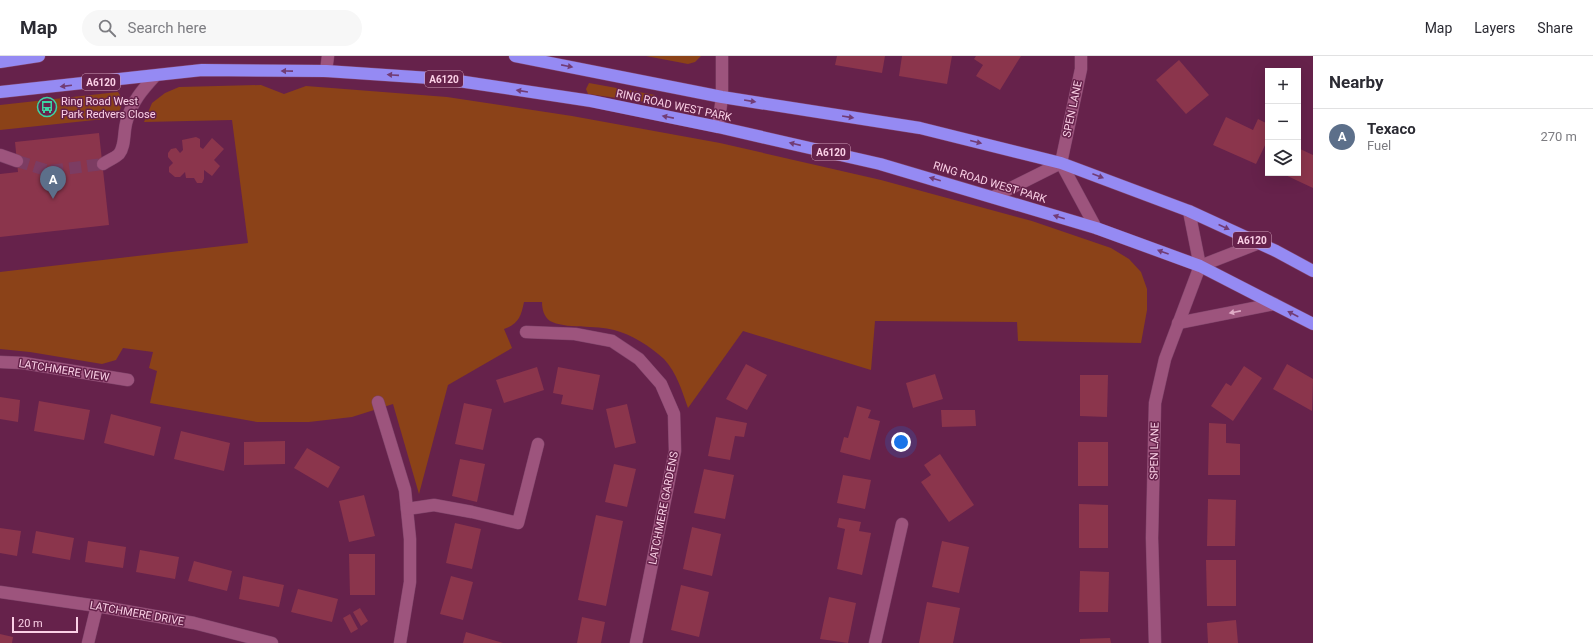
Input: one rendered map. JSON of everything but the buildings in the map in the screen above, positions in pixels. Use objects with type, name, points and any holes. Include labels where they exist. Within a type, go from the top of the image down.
[{"type":"highway","points":[[0,62],[39,56]]},
{"type":"highway","name":"RING ROAD WEST PARK","points":[[515,56],[722,97],[920,128],[1061,163],[1189,210],[1259,243],[1313,271]]},
{"type":"highway","name":"RING ROAD WEST PARK","points":[[0,92],[202,70],[326,71],[445,79],[591,101],[718,127],[880,164],[1096,228],[1200,266],[1313,324]]},
{"type":"street","points":[[326,71],[328,56]]},
{"type":"street","points":[[718,127],[722,97],[722,56]]},
{"type":"street","name":"SPEN LANE","points":[[1061,163],[1081,69],[1081,56]]},
{"type":"street","points":[[103,164],[119,154],[123,143],[126,122],[130,110],[138,94],[155,76]]},
{"type":"street","points":[[0,155],[17,161]]},
{"type":"street","points":[[993,197],[1061,163],[1096,228]]},
{"type":"street","points":[[1189,210],[1200,266],[1259,243]]},
{"type":"street","name":"SPEN LANE","points":[[1155,643],[1152,538],[1155,404],[1165,359],[1200,266]]},
{"type":"street","points":[[1178,323],[1274,304]]},
{"type":"street","name":"LATCHMERE GARDENS","points":[[526,332],[574,334],[612,341],[639,359],[661,384],[674,414],[675,451],[636,643]]},
{"type":"street","name":"LATCHMERE VIEW","points":[[0,362],[23,363],[128,380]]},
{"type":"street","points":[[378,402],[405,490],[410,539],[410,582],[400,643]]},
{"type":"street","points":[[407,509],[434,505],[518,524],[538,444]]},
{"type":"street","points":[[875,643],[902,524]]},
{"type":"street","name":"LATCHMERE DRIVE","points":[[0,592],[97,606],[194,623],[272,643]]},
{"type":"street","points":[[88,643],[97,606]]},
{"type":"shaded area","points":[[646,56],[701,56],[695,62],[688,64]]},
{"type":"shaded area","points":[[589,83],[655,95],[653,103],[588,94],[586,89]]},
{"type":"shaded area","points":[[261,85],[284,94],[306,86],[447,97],[572,116],[720,143],[881,180],[1032,221],[1111,248],[1129,259],[1141,272],[1147,289],[1147,310],[1141,343],[1018,341],[1017,322],[875,321],[871,370],[743,331],[688,408],[679,382],[669,364],[647,346],[634,338],[614,330],[564,325],[550,321],[545,315],[542,302],[524,302],[522,312],[516,322],[504,329],[512,348],[448,385],[419,494],[393,404],[352,417],[309,422],[257,422],[150,403],[157,371],[149,368],[153,352],[123,348],[116,360],[102,364],[30,352],[0,349],[0,272],[248,243],[232,120],[144,122],[152,103],[165,93],[179,87]]},
{"type":"shaded area","points":[[118,92],[122,102],[119,112],[114,118],[0,130],[0,105]]},
{"type":"tunnel","points":[[17,161],[49,171],[103,164]]},
{"type":"place","name":"Ring Road West Park Redvers Close","points":[[47,107]]},
{"type":"place","name":"Texaco","points":[[53,199]]}]
